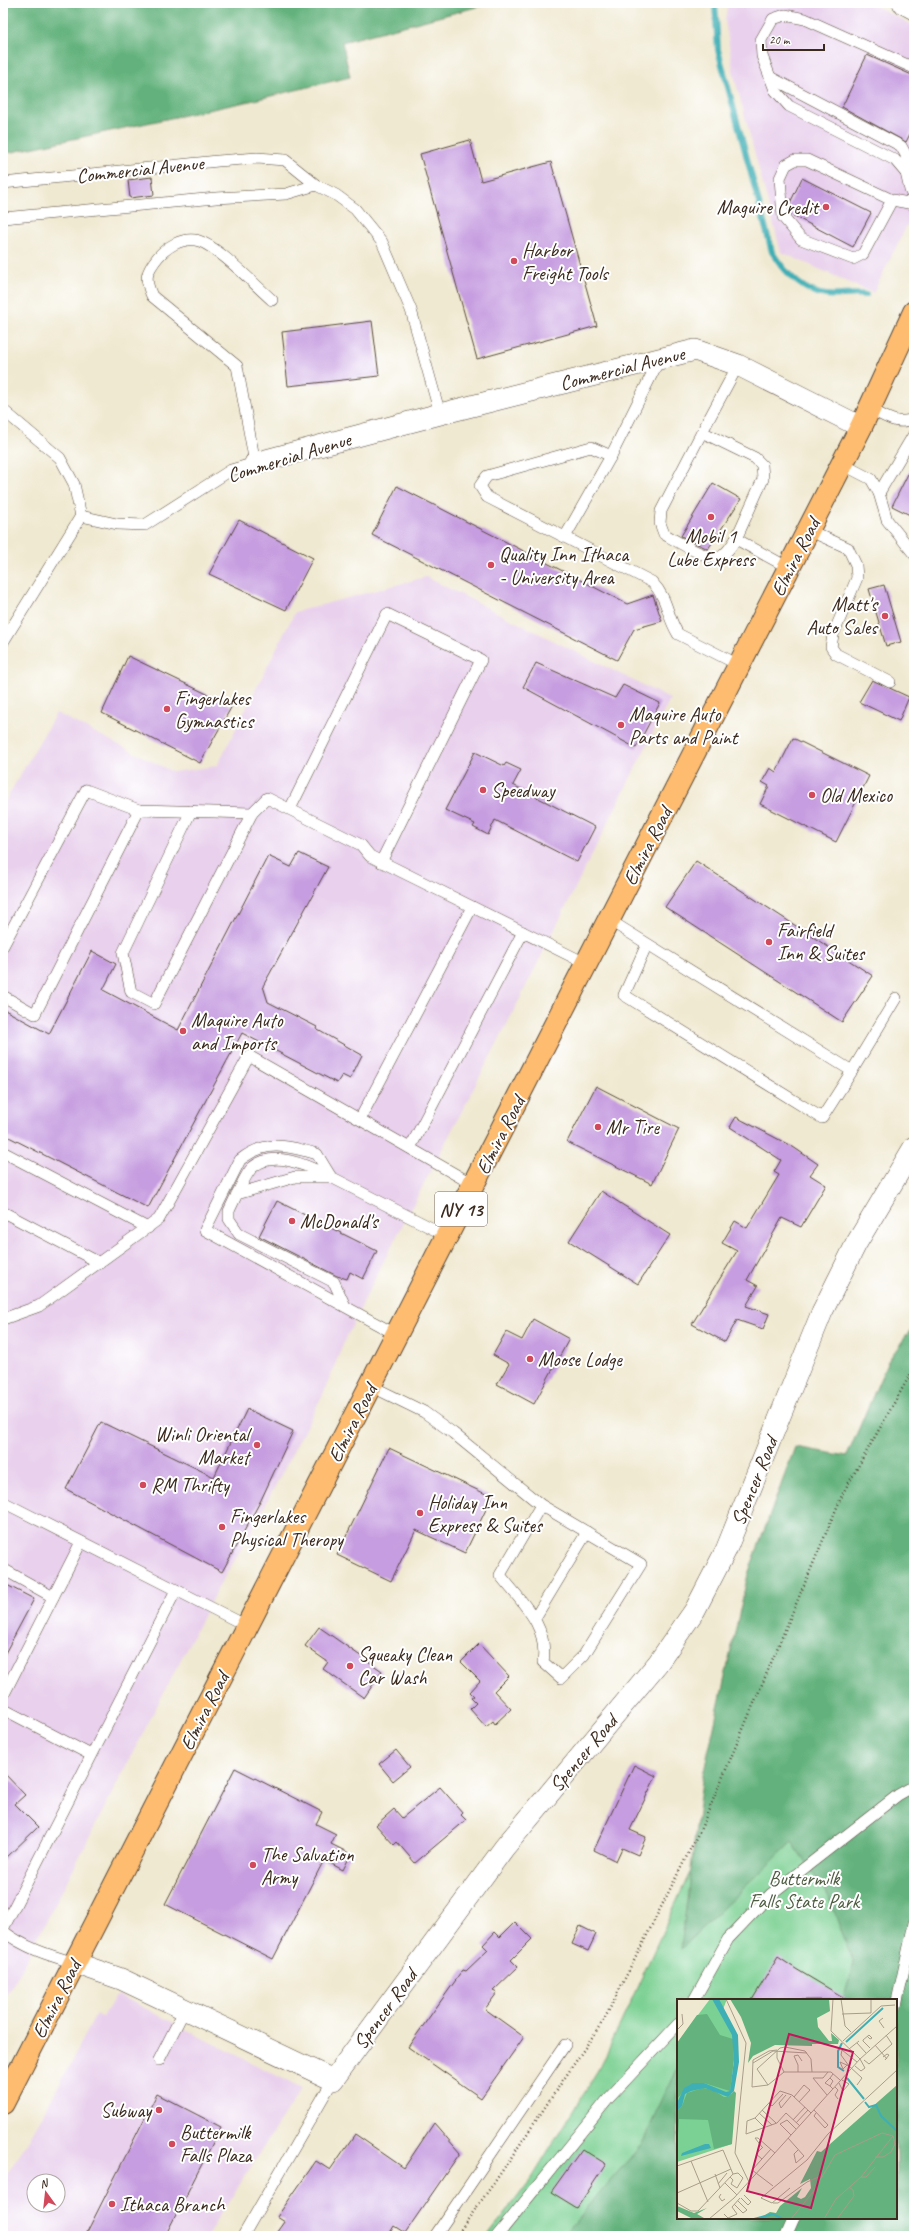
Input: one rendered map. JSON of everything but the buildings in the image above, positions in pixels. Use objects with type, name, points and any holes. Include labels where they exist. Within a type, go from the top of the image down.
[{"type":"highway","name":"Elmira Road","points":[[3,2103],[740,665],[865,418],[914,312]]},
{"type":"street","points":[[903,3],[914,9]]},
{"type":"street","name":"Commercial Avenue","points":[[255,463],[440,414],[694,350],[738,366],[865,418]]},
{"type":"street","name":"Spencer Road","points":[[334,2080],[504,1848],[658,1663],[695,1610],[726,1550],[822,1312],[856,1244],[914,1147]]},
{"type":"street","points":[[75,1963],[121,1978],[334,2080]]},
{"type":"lane","points":[[906,173],[895,160],[789,106],[775,90],[762,56],[761,40],[774,19],[785,15],[805,19],[914,68]]},
{"type":"lane","points":[[770,77],[901,146],[906,155],[906,173],[910,190],[914,198]]},
{"type":"lane","name":"Commercial Avenue","points":[[3,183],[257,158],[285,160],[316,185],[336,195],[355,209],[382,242],[411,310],[440,414]]},
{"type":"lane","points":[[892,200],[863,254],[854,260],[801,239],[783,217],[780,178],[786,165],[795,160],[807,160],[892,200],[914,204]]},
{"type":"lane","name":"Commercial Avenue","points":[[3,218],[216,198],[286,194],[316,185]]},
{"type":"lane","points":[[255,463],[236,366],[152,296],[146,282],[148,269],[163,251],[177,242],[195,240],[208,244],[272,300]]},
{"type":"lane","points":[[565,537],[610,456],[660,358]]},
{"type":"lane","points":[[702,432],[755,458],[762,465],[763,479],[736,539],[728,552],[720,557],[710,557],[664,534],[662,528],[661,511],[702,432],[738,366]]},
{"type":"lane","points":[[3,410],[60,458],[74,484],[81,516],[3,642]]},
{"type":"lane","points":[[865,418],[906,422],[914,418]]},
{"type":"lane","points":[[879,493],[914,434]]},
{"type":"lane","points":[[610,456],[591,447],[487,476],[480,486],[487,497],[652,582],[662,593],[673,627],[678,634],[740,665]]},
{"type":"lane","name":"Commercial Avenue","points":[[81,516],[117,524],[145,525],[231,470],[255,463]]},
{"type":"lane","points":[[842,464],[871,479],[879,493],[887,520],[914,554]]},
{"type":"lane","points":[[808,530],[848,548],[856,565],[857,578],[833,635],[831,646],[836,654],[890,682]]},
{"type":"lane","points":[[736,539],[789,568]]},
{"type":"lane","points":[[290,809],[387,614],[482,660],[382,862]]},
{"type":"lane","points":[[3,946],[86,790],[139,810],[252,813]]},
{"type":"lane","points":[[191,811],[122,953],[131,992],[154,1004],[252,813],[267,798],[361,845],[370,856],[587,964]]},
{"type":"lane","points":[[3,996],[35,1014],[139,810]]},
{"type":"lane","points":[[360,1119],[472,907]]},
{"type":"lane","points":[[609,920],[852,1071]]},
{"type":"lane","points":[[410,1148],[523,932]]},
{"type":"lane","points":[[647,944],[624,995],[822,1118],[896,998]]},
{"type":"lane","points":[[3,1319],[39,1306],[159,1219],[250,1056],[474,1185]]},
{"type":"lane","points":[[331,1177],[317,1154],[284,1145],[266,1146],[250,1152],[240,1160],[205,1230],[397,1335]]},
{"type":"lane","points":[[3,1152],[148,1228]]},
{"type":"lane","points":[[344,1306],[334,1282],[239,1234],[229,1219],[229,1211],[251,1168],[268,1160],[278,1159],[306,1166],[331,1177],[447,1236]]},
{"type":"lane","points":[[237,1194],[295,1177],[331,1177]]},
{"type":"lane","points":[[3,1212],[100,1263]]},
{"type":"lane","points":[[371,1386],[424,1412],[541,1505],[641,1564],[584,1655],[561,1678],[543,1662],[545,1650],[543,1634],[535,1618],[500,1576],[541,1505]]},
{"type":"lane","points":[[3,1502],[247,1626]]},
{"type":"lane","points":[[535,1618],[587,1532]]},
{"type":"lane","points":[[3,1696],[81,1542]]},
{"type":"lane","points":[[3,1569],[53,1597]]},
{"type":"lane","points":[[75,1963],[34,1951],[17,1942],[3,1930],[176,1590]]},
{"type":"lane","points":[[3,1709],[91,1755]]},
{"type":"lane","points":[[695,1999],[728,1939],[771,1894],[898,1795],[914,1786]]},
{"type":"lane","points":[[897,2001],[914,1923]]},
{"type":"lane","points":[[159,2060],[185,2009]]},
{"type":"lane","points":[[497,2236],[608,2099],[677,2025]]},
{"type":"lane","points":[[435,2236],[565,2045]]},
{"type":"lane","points":[[244,2236],[334,2080]]},
{"type":"lane","points":[[786,2236],[794,2219]]},
{"type":"path","points":[[456,2236],[494,2184],[605,2018],[702,1826],[843,1493],[914,1368]]},
{"type":"shaded area","points":[[728,3],[870,3],[914,26],[914,211],[873,293],[781,252],[734,75],[725,20]]},
{"type":"shaded area","points":[[426,577],[670,699],[504,1030],[377,1274],[341,1349],[324,1392],[249,1536],[215,1593],[19,1974],[3,2000],[3,805],[56,713],[173,772],[217,766],[295,612]]},
{"type":"shaded area","points":[[119,1995],[301,2088],[207,2236],[3,2236],[3,2184],[7,2174],[35,2130],[96,2015],[103,2017],[115,1997]]},
{"type":"green space","points":[[3,3],[492,3],[342,42],[350,77],[250,101],[3,154]]},
{"type":"green space","name":"Buttermilk Falls State Park","points":[[914,1325],[914,2236],[563,2236],[642,2144],[677,2067],[677,2219],[897,2219],[897,1999],[843,1999],[854,1964],[829,1897],[792,1842],[681,1948],[702,1780],[748,1574],[795,1447],[847,1456],[888,1361]]},
{"type":"green space","name":"Buttermilk Falls State Park","points":[[914,1432],[914,2236],[488,2236],[532,2178],[601,2066],[776,1685]]},
{"type":"waterway","points":[[715,3],[718,50],[772,252],[794,280],[809,290],[826,295],[866,295]]},
{"type":"place","name":"Maguire Credit","points":[[826,207]]},
{"type":"place","name":"Harbor Freight Tools","points":[[514,261]]},
{"type":"place","name":"Mobil 1 Lube Express","points":[[711,517]]},
{"type":"place","name":"Quality Inn Ithaca - University Area","points":[[491,565]]},
{"type":"place","name":"Matt's Auto Sales","points":[[885,616]]},
{"type":"place","name":"Fingerlakes Gymnastics","points":[[167,709]]},
{"type":"place","name":"Maquire Auto Parts and Paint","points":[[621,725]]},
{"type":"place","name":"Speedway","points":[[483,790]]},
{"type":"place","name":"Old Mexico","points":[[812,795]]},
{"type":"place","name":"Fairfield Inn & Suites","points":[[769,942]]},
{"type":"place","name":"Maquire Auto and Imports","points":[[183,1031]]},
{"type":"place","name":"Mr Tire","points":[[598,1127]]},
{"type":"place","name":"McDonald's","points":[[292,1221]]},
{"type":"place","name":"Moose Lodge","points":[[530,1359]]},
{"type":"place","name":"Winli Oriental Market","points":[[257,1445]]},
{"type":"place","name":"RM Thrifty","points":[[143,1485]]},
{"type":"place","name":"Holiday Inn Express & Suites","points":[[420,1513]]},
{"type":"place","name":"Fingerlakes Physical Theropy","points":[[222,1527]]},
{"type":"place","name":"Squeaky Clean Car Wash","points":[[350,1666]]},
{"type":"place","name":"The Salvation Army","points":[[253,1865]]},
{"type":"place","name":"Subway","points":[[159,2110]]},
{"type":"place","name":"Buttermilk Falls Plaza","points":[[172,2144]]},
{"type":"place","name":"Ithaca Branch","points":[[112,2204]]}]
